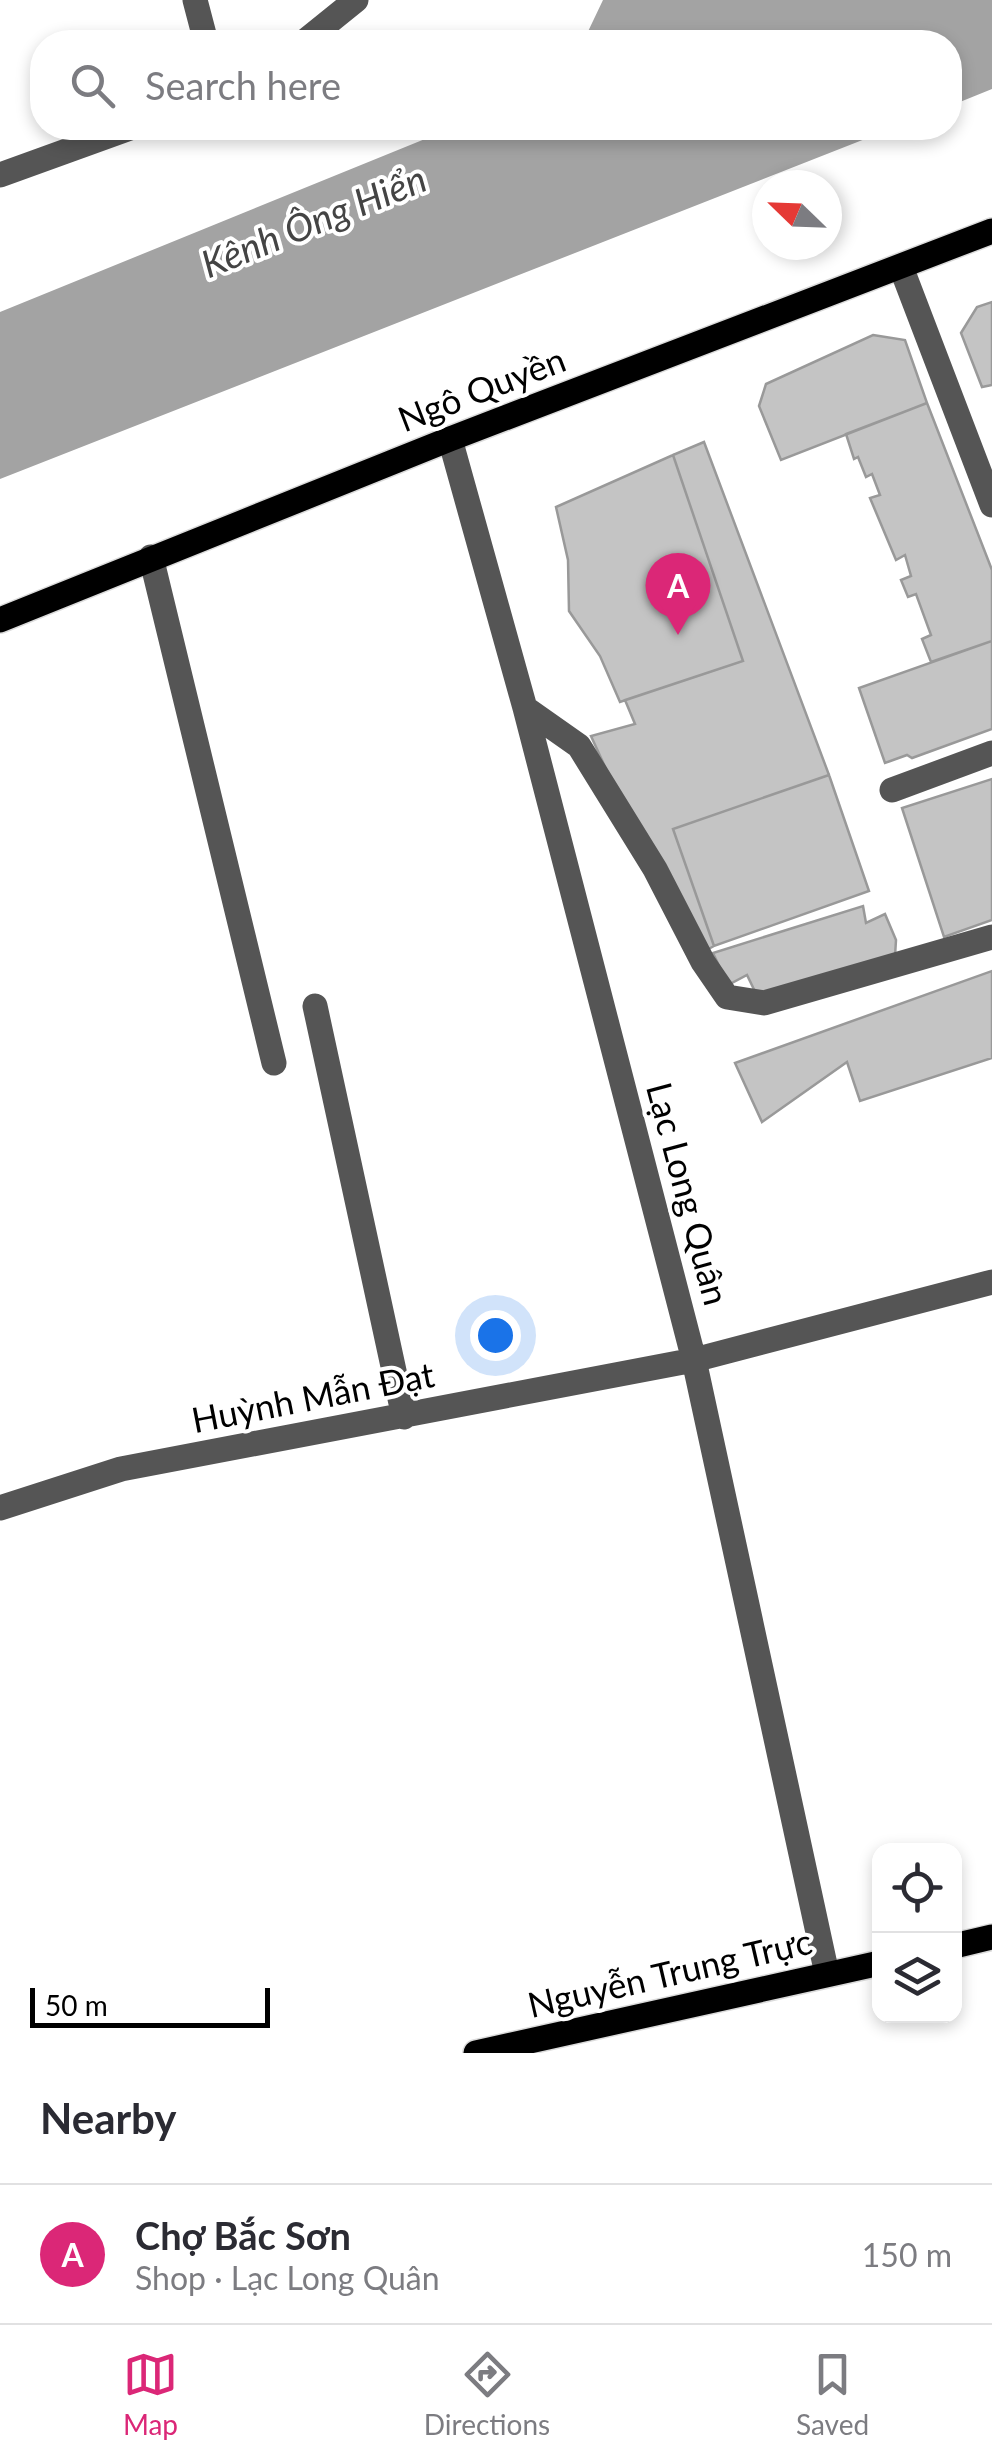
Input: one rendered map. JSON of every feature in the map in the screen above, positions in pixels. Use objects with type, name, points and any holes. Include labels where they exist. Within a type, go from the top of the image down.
[{"type":"main road","name":"Ngô Quyền","points":[[0,620],[450,439],[992,231]]},
{"type":"main road","points":[[962,1944],[992,1937]]},
{"type":"main road","name":"Nguyễn Trung Trực","points":[[476,2053],[872,1964]]},
{"type":"street","points":[[195,0],[203,30]]},
{"type":"street","points":[[319,30],[356,0]]},
{"type":"street","points":[[0,175],[97,140]]},
{"type":"street","points":[[901,268],[992,505]]},
{"type":"street","name":"Lạc Long Quân","points":[[450,439],[694,1360],[827,1974]]},
{"type":"street","points":[[151,557],[274,1063]]},
{"type":"street","points":[[524,708],[579,746],[656,869],[702,962],[727,997],[764,1003],[992,937]]},
{"type":"street","points":[[892,790],[992,753]]},
{"type":"street","points":[[316,1006],[404,1417]]},
{"type":"street","name":"Huỳnh Mẫn Đạt","points":[[0,1508],[121,1469],[694,1360],[992,1282]]},
{"type":"water","points":[[603,0],[992,0],[992,89],[962,101],[962,30],[589,30]]},
{"type":"water","name":"Kênh Ông Hiển","points":[[423,140],[862,140],[786,170],[752,170],[752,183],[0,479],[0,312]]},
{"type":"building","points":[[992,302],[992,385],[982,387],[961,333],[977,307]]},
{"type":"building","points":[[873,335],[905,340],[927,403],[781,460],[759,406],[766,384]]},
{"type":"building","points":[[927,403],[992,570],[992,641],[931,662],[922,639],[931,635],[916,594],[908,597],[901,580],[911,576],[905,555],[896,560],[870,498],[880,495],[872,474],[866,477],[858,457],[854,459],[846,434]]},
{"type":"building","points":[[704,442],[829,775],[673,829],[714,946],[692,958],[591,736],[635,724],[625,700],[743,661],[673,455]]},
{"type":"building","points":[[673,455],[743,661],[620,702],[600,656],[569,611],[568,560],[556,507]]},
{"type":"building","points":[[992,641],[992,729],[912,758],[907,755],[885,763],[859,688]]},
{"type":"building","points":[[829,775],[869,891],[714,946],[673,829]]},
{"type":"building","points":[[992,779],[992,920],[944,937],[902,808]]},
{"type":"building","points":[[863,906],[866,923],[885,914],[896,940],[895,956],[761,1004],[747,975],[728,985],[713,953]]},
{"type":"building","points":[[992,971],[992,1058],[860,1101],[847,1062],[762,1122],[735,1063]]},
{"type":"place","name":"Chợ Bắc Sơn","points":[[678,635]]}]
